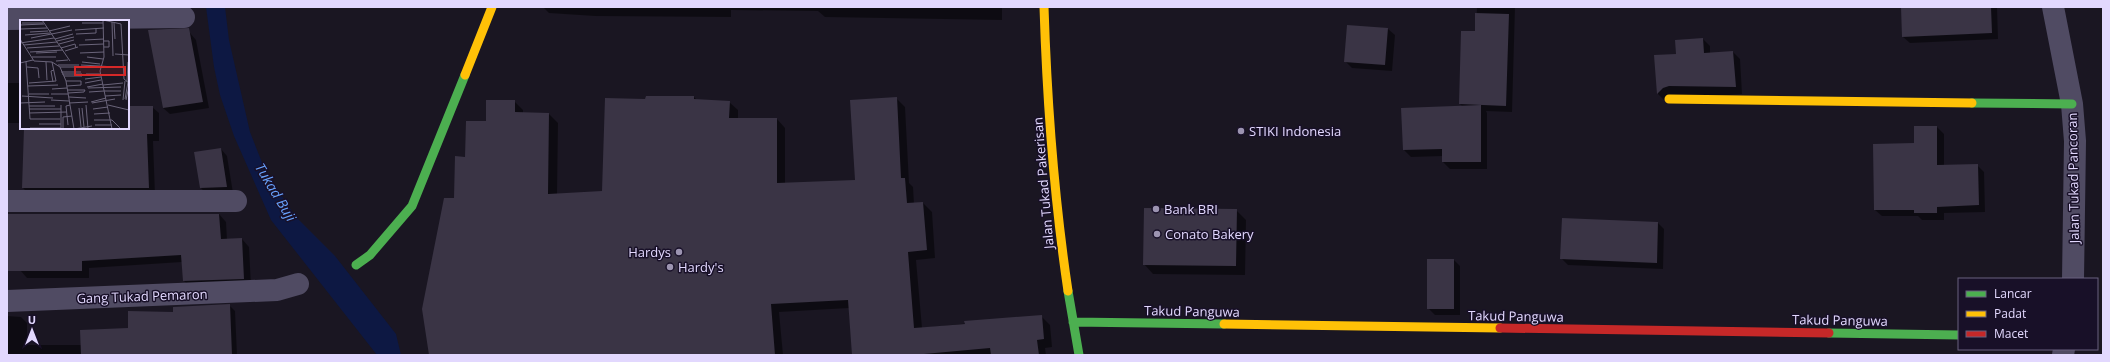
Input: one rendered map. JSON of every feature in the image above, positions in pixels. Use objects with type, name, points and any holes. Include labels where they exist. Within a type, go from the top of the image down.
[{"type":"street","points":[[356,265],[370,254],[412,206],[492,7]]},
{"type":"street","name":"Jalan Tukad Pakerisan","points":[[1044,7],[1055,180],[1072,322],[1079,355]]},
{"type":"street","name":"Jalan Tukad Pancoran","points":[[2053,7],[2072,104],[2075,186],[2073,278]]},
{"type":"street","points":[[7,19],[184,17]]},
{"type":"street","points":[[1669,99],[2072,104]]},
{"type":"street","points":[[7,201],[236,201]]},
{"type":"street","name":"Gang Tukad Pemaron","points":[[7,301],[277,290],[298,284]]},
{"type":"street","name":"Takud Panguwa","points":[[1072,322],[1958,335]]},
{"type":"water","name":"Tukad Buji","points":[[206,7],[225,7],[229,40],[250,132],[265,170],[295,216],[335,256],[396,334],[401,355],[377,355],[271,220],[234,136],[220,95],[214,67]]},
{"type":"building","points":[[1901,7],[1991,7],[1992,33],[1902,37]]},
{"type":"building","points":[[1475,13],[1509,14],[1506,106],[1459,104],[1461,31],[1475,31]]},
{"type":"building","points":[[1347,25],[1388,28],[1385,65],[1344,62]]},
{"type":"building","points":[[189,28],[203,102],[163,108],[148,30]]},
{"type":"building","points":[[1703,38],[1704,53],[1733,51],[1736,87],[1669,86],[1663,88],[1657,94],[1654,55],[1676,54],[1675,40]]},
{"type":"building","name":"Hardy's","points":[[646,96],[694,96],[694,99],[730,101],[729,118],[777,118],[777,183],[855,180],[850,100],[897,97],[901,178],[905,178],[907,203],[923,202],[927,250],[908,252],[914,328],[965,324],[964,321],[1042,315],[1044,339],[1037,340],[1039,355],[991,355],[990,348],[913,355],[852,355],[848,300],[771,304],[775,355],[429,355],[422,309],[444,198],[454,198],[455,156],[465,157],[466,121],[486,121],[486,100],[515,100],[515,112],[549,113],[548,194],[602,191],[605,98],[645,99]]},
{"type":"building","points":[[1481,105],[1481,162],[1442,162],[1442,149],[1403,150],[1401,108]]},
{"type":"building","points":[[129,106],[153,106],[153,134],[147,134],[149,188],[22,188],[24,129],[129,129]]},
{"type":"building","points":[[1914,126],[1937,126],[1937,165],[1978,164],[1979,205],[1937,207],[1937,213],[1914,213],[1914,210],[1874,210],[1873,144],[1914,143]]},
{"type":"building","points":[[221,148],[227,187],[200,188],[194,152]]},
{"type":"building","points":[[1144,208],[1237,209],[1236,266],[1143,265]]},
{"type":"building","points":[[7,214],[219,214],[221,239],[242,238],[244,279],[183,281],[181,255],[82,261],[82,271],[7,271]]},
{"type":"building","points":[[1562,218],[1658,222],[1657,263],[1560,259]]},
{"type":"building","points":[[1427,259],[1454,259],[1454,309],[1427,309]]},
{"type":"building","points":[[230,304],[232,355],[81,355],[80,330],[128,328],[128,311],[173,312],[173,307]]},
{"type":"traffic: fast","points":[[356,265],[370,255],[412,206],[465,75]]},
{"type":"traffic: fast","points":[[1972,103],[2072,104]]},
{"type":"traffic: fast","points":[[1068,291],[1079,355]]},
{"type":"traffic: fast","points":[[1073,322],[1224,324]]},
{"type":"traffic: fast","points":[[1829,333],[1958,335]]},
{"type":"traffic: slow","points":[[465,75],[492,7]]},
{"type":"traffic: slow","points":[[1044,7],[1052,149],[1068,291]]},
{"type":"traffic: slow","points":[[1669,99],[1972,103]]},
{"type":"traffic: slow","points":[[1224,324],[1500,328]]},
{"type":"traffic: jam","points":[[1500,328],[1829,333]]},
{"type":"place","name":"STIKI Indonesia","points":[[1241,131]]},
{"type":"place","name":"Bank BRI","points":[[1156,209]]},
{"type":"place","name":"Conato Bakery","points":[[1157,234]]},
{"type":"place","name":"Hardys","points":[[679,252]]},
{"type":"place","name":"Hardy's","points":[[670,267]]}]
